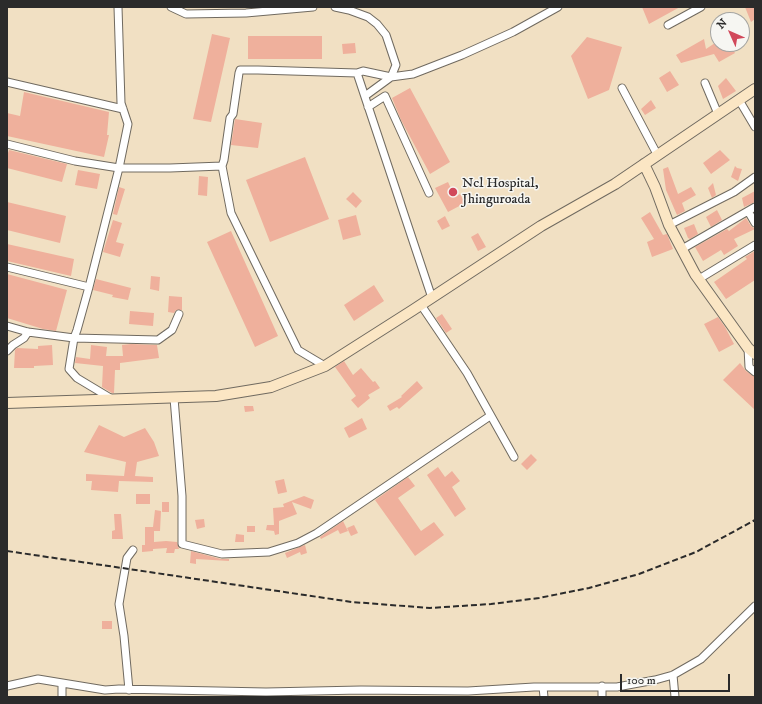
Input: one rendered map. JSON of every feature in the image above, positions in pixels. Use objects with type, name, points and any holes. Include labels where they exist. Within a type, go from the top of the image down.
[{"type":"street","points":[[113,400],[77,378],[69,369],[74,338],[89,287],[119,168],[128,124],[121,103],[118,7]]},
{"type":"street","points":[[171,7],[186,14],[246,13],[313,7]]},
{"type":"street","points":[[335,7],[368,17],[377,24],[386,35],[396,65],[391,77],[365,96]]},
{"type":"street","points":[[325,366],[298,350],[231,212],[222,166],[230,118],[233,114],[237,80],[240,70],[357,73],[363,71],[391,77],[413,74],[462,55],[513,32],[558,7]]},
{"type":"street","points":[[668,24],[701,7]]},
{"type":"street","points":[[357,73],[432,298]]},
{"type":"street","points":[[7,82],[123,109]]},
{"type":"street","points":[[705,83],[718,114]]},
{"type":"street","points":[[622,88],[658,156]]},
{"type":"street","points":[[7,403],[216,396],[271,387],[325,366],[432,298],[540,226],[615,184],[755,89]]},
{"type":"street","points":[[368,106],[385,96],[429,193]]},
{"type":"street","points":[[739,100],[755,127]]},
{"type":"street","points":[[7,144],[75,161],[119,168],[222,166]]},
{"type":"street","points":[[644,164],[655,187],[669,225],[699,279],[751,351],[749,367],[755,372]]},
{"type":"street","points":[[669,225],[734,192],[755,177]]},
{"type":"street","points":[[682,249],[752,209],[755,223]]},
{"type":"street","points":[[699,279],[755,245]]},
{"type":"street","points":[[7,267],[89,287]]},
{"type":"street","points":[[421,305],[467,373],[514,457]]},
{"type":"street","points":[[7,326],[28,332],[74,338],[158,340],[172,330],[179,314]]},
{"type":"street","points":[[7,351],[24,338],[28,332]]},
{"type":"street","points":[[174,398],[182,496],[182,544],[222,554],[269,552],[298,543],[310,537],[490,416]]},
{"type":"street","points":[[129,690],[124,636],[119,604],[127,558],[133,550]]},
{"type":"street","points":[[7,686],[38,679],[105,690],[119,689],[199,694],[266,695],[410,693],[468,694],[543,687],[617,687],[673,675],[702,659],[755,606]]},
{"type":"street","points":[[673,675],[675,697]]},
{"type":"street","points":[[62,684],[62,697]]},
{"type":"street","points":[[602,686],[602,697]]},
{"type":"street","points":[[543,687],[544,697]]},
{"type":"street","points":[[119,689],[119,697]]},
{"type":"building","points":[[642,7],[680,7],[649,24]]},
{"type":"building","points":[[745,7],[755,7],[755,19],[751,22],[750,12],[747,12]]},
{"type":"building","points":[[212,34],[230,38],[211,122],[193,119]]},
{"type":"building","points":[[248,36],[322,36],[322,59],[248,59]]},
{"type":"building","points":[[587,37],[622,47],[609,90],[588,99],[571,56]]},
{"type":"building","points":[[704,39],[706,49],[710,46],[710,52],[735,53],[719,62],[714,54],[681,63],[676,55]]},
{"type":"building","points":[[355,43],[356,53],[343,54],[342,44]]},
{"type":"building","points":[[670,71],[679,85],[667,92],[659,78]]},
{"type":"building","points":[[726,78],[736,91],[723,99],[718,86]]},
{"type":"building","points":[[410,88],[450,162],[430,174],[401,120],[392,98]]},
{"type":"building","points":[[24,92],[109,112],[107,135],[109,135],[104,157],[7,136],[7,113],[20,116]]},
{"type":"building","points":[[651,100],[656,108],[645,115],[641,109]]},
{"type":"building","points":[[235,119],[262,123],[258,148],[231,145]]},
{"type":"building","points":[[9,150],[67,164],[62,182],[7,168],[7,156]]},
{"type":"building","points":[[720,150],[730,160],[711,174],[703,163]]},
{"type":"building","points":[[305,157],[329,219],[270,242],[246,180]]},
{"type":"building","points":[[735,166],[742,169],[738,181],[731,177]]},
{"type":"building","points":[[668,167],[678,194],[691,187],[696,195],[682,203],[685,211],[677,215],[666,190],[663,169]]},
{"type":"building","points":[[78,170],[100,174],[97,189],[75,185]]},
{"type":"building","points":[[199,176],[208,177],[207,196],[198,195]]},
{"type":"building","points":[[448,182],[455,197],[460,194],[465,203],[448,212],[435,188]]},
{"type":"building","points":[[713,183],[716,195],[712,198],[708,188]]},
{"type":"building","points":[[119,187],[125,189],[117,215],[113,214]]},
{"type":"building","points":[[755,191],[755,202],[744,207],[742,198]]},
{"type":"building","points":[[353,192],[362,201],[356,208],[346,199]]},
{"type":"building","points":[[7,202],[66,216],[60,243],[7,230]]},
{"type":"building","points":[[717,210],[722,220],[711,227],[706,217]]},
{"type":"building","points":[[650,212],[663,235],[667,234],[673,249],[652,257],[647,242],[654,239],[641,218]]},
{"type":"building","points":[[356,215],[361,235],[343,240],[338,220]]},
{"type":"building","points":[[445,216],[450,226],[442,230],[437,221]]},
{"type":"building","points":[[746,218],[755,229],[734,239],[738,246],[724,255],[721,250],[703,261],[695,247],[727,229],[729,231]]},
{"type":"building","points":[[113,220],[122,223],[116,242],[124,244],[120,257],[103,252]]},
{"type":"building","points":[[694,224],[698,234],[690,239],[688,238],[684,228]]},
{"type":"building","points":[[231,231],[278,336],[255,347],[207,242]]},
{"type":"building","points":[[478,233],[486,247],[478,251],[471,237]]},
{"type":"building","points":[[7,244],[74,259],[71,276],[7,261]]},
{"type":"building","points":[[755,251],[755,280],[726,299],[714,282],[747,259],[745,257]]},
{"type":"building","points":[[7,274],[67,290],[56,331],[43,329],[7,318]]},
{"type":"building","points":[[151,276],[160,277],[159,291],[150,289]]},
{"type":"building","points":[[96,279],[131,288],[128,300],[112,297],[113,295],[93,290]]},
{"type":"building","points":[[374,285],[384,301],[354,321],[344,305]]},
{"type":"building","points":[[169,296],[182,297],[182,310],[176,310],[174,313],[168,312]]},
{"type":"building","points":[[130,311],[154,313],[153,326],[129,324]]},
{"type":"building","points":[[442,314],[452,329],[446,333],[436,318]]},
{"type":"building","points":[[718,317],[734,344],[719,352],[704,324]]},
{"type":"building","points":[[52,345],[53,365],[34,366],[34,368],[14,368],[15,350],[17,348],[38,349],[38,346]]},
{"type":"building","points":[[91,345],[107,347],[106,356],[123,356],[122,345],[157,345],[159,358],[120,363],[120,370],[115,370],[114,393],[102,387],[103,366],[75,363],[76,357],[90,359]]},
{"type":"building","points":[[344,361],[353,375],[361,368],[380,388],[368,395],[370,398],[358,408],[351,400],[356,396],[335,367]]},
{"type":"building","points":[[740,363],[746,371],[755,377],[755,410],[723,380]]},
{"type":"building","points":[[417,381],[423,388],[399,409],[397,407],[390,411],[387,406],[402,397],[401,396]]},
{"type":"building","points":[[244,406],[253,406],[254,411],[245,412]]},
{"type":"building","points":[[362,418],[367,429],[349,438],[344,428]]},
{"type":"building","points":[[99,425],[124,437],[145,428],[154,442],[159,456],[137,462],[135,476],[153,477],[153,482],[119,481],[118,492],[91,490],[92,481],[86,481],[86,474],[124,476],[126,462],[84,452]]},
{"type":"building","points":[[531,454],[537,460],[527,470],[521,464]]},
{"type":"building","points":[[438,467],[445,477],[452,471],[460,481],[452,487],[466,509],[455,517],[427,475]]},
{"type":"building","points":[[408,477],[415,486],[398,498],[421,531],[434,522],[444,535],[415,556],[375,500]]},
{"type":"building","points":[[284,479],[287,492],[278,494],[275,481]]},
{"type":"building","points":[[136,494],[150,494],[150,504],[136,504]]},
{"type":"building","points":[[304,496],[314,500],[311,509],[292,502],[297,514],[279,521],[279,534],[275,535],[274,531],[266,530],[267,525],[274,525],[273,508],[284,507],[283,504]]},
{"type":"building","points":[[162,502],[169,502],[169,512],[162,512]]},
{"type":"building","points":[[155,510],[161,511],[160,531],[154,531],[154,542],[177,542],[179,549],[175,549],[174,553],[166,553],[167,548],[153,549],[153,551],[142,552],[142,545],[145,545],[145,527],[153,527]]},
{"type":"building","points":[[114,514],[121,514],[123,539],[112,539],[112,531],[115,530]]},
{"type":"building","points":[[204,519],[205,527],[197,529],[195,520]]},
{"type":"building","points":[[343,521],[348,531],[340,534],[338,530],[321,539],[320,537]]},
{"type":"building","points":[[354,525],[358,533],[351,536],[347,528]]},
{"type":"building","points":[[247,526],[255,526],[255,532],[247,532]]},
{"type":"building","points":[[236,534],[244,535],[244,542],[235,542]]},
{"type":"building","points":[[305,545],[307,553],[301,555],[300,552],[287,558],[285,553]]},
{"type":"building","points":[[191,551],[221,559],[229,559],[229,561],[196,559],[196,564],[190,563]]},
{"type":"building","points":[[102,621],[112,621],[112,629],[102,629]]},
{"type":"railway","points":[[7,551],[352,602],[430,608],[491,604],[539,598],[589,588],[639,574],[696,552],[755,520]]},
{"type":"place","name":"Ncl Hospital, Jhinguroada","points":[[453,192]]}]
